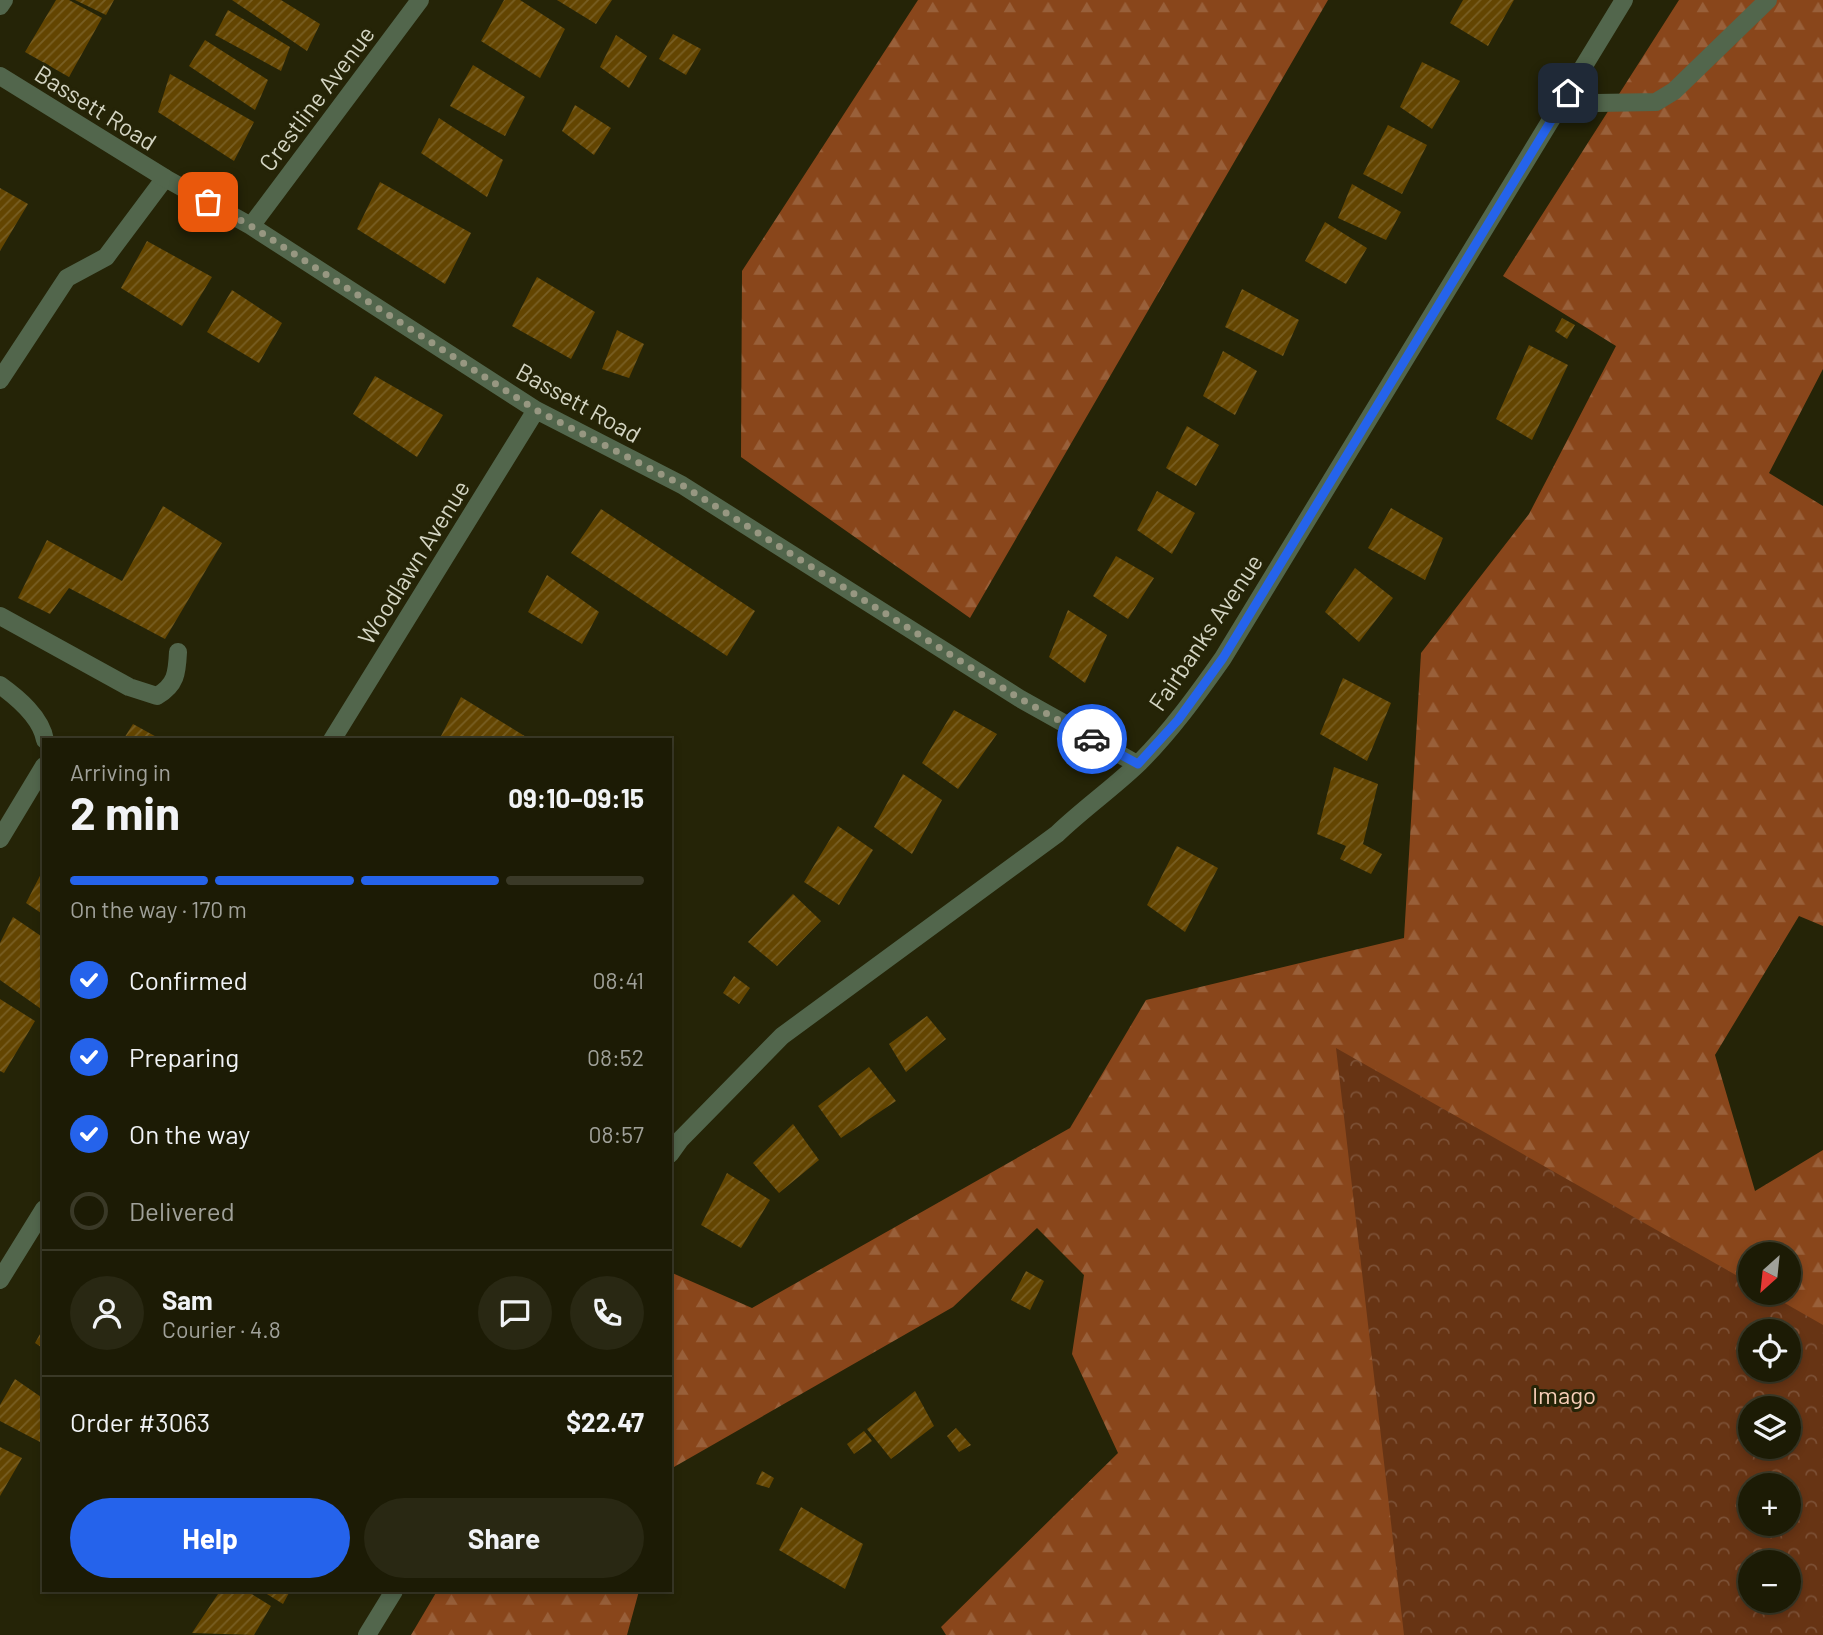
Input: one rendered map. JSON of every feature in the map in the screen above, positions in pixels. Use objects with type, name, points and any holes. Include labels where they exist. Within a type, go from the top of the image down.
[{"type":"street","points":[[0,6],[4,0]]},
{"type":"street","name":"Crestline Avenue","points":[[251,226],[420,0]]},
{"type":"street","name":"Fairbanks Avenue","points":[[672,1151],[782,1035],[1057,834],[1138,764],[1178,720],[1223,658],[1625,0]]},
{"type":"street","points":[[1568,93],[1598,103],[1656,102],[1674,90],[1768,0]]},
{"type":"street","name":"Bassett Road","points":[[0,76],[165,178],[251,226],[536,410],[682,485],[1019,698],[1138,764]]},
{"type":"street","points":[[0,380],[67,278],[106,257],[165,178]]},
{"type":"street","name":"Woodlawn Avenue","points":[[333,738],[536,410]]},
{"type":"street","points":[[0,616],[129,687],[157,696],[170,689],[177,675],[178,652]]},
{"type":"street","points":[[0,685],[19,699],[43,730],[45,738]]},
{"type":"street","points":[[0,839],[42,769]]},
{"type":"street","points":[[0,1280],[42,1212]]},
{"type":"street","points":[[367,1635],[393,1592]]},
{"type":"green space","points":[[918,0],[1328,0],[970,618],[741,457],[742,271]]},
{"type":"green space","points":[[1679,0],[1823,0],[1823,369],[1769,473],[1823,506],[1823,926],[1799,916],[1715,1055],[1755,1191],[1823,1150],[1823,1635],[946,1635],[941,1627],[1118,1453],[1072,1354],[1084,1275],[1037,1228],[953,1307],[674,1467],[672,1474],[672,1273],[752,1308],[1070,1128],[1146,1000],[1404,938],[1421,653],[1529,514],[1616,346],[1503,276]]},
{"type":"green space","name":"Imago","points":[[1336,1048],[1738,1276],[1738,1306],[1790,1306],[1823,1325],[1823,1635],[1404,1635]]},
{"type":"green space","points":[[436,1592],[639,1592],[627,1635],[411,1635]]},
{"type":"building","points":[[56,0],[69,0],[102,18],[69,77],[25,52]]},
{"type":"building","points":[[75,0],[114,0],[106,15]]},
{"type":"building","points":[[232,0],[281,0],[320,24],[307,51]]},
{"type":"building","points":[[504,0],[520,0],[565,29],[540,78],[481,41]]},
{"type":"building","points":[[557,0],[612,0],[596,24]]},
{"type":"building","points":[[1463,0],[1514,0],[1488,46],[1450,23]]},
{"type":"building","points":[[228,10],[290,47],[281,71],[215,35]]},
{"type":"building","points":[[673,34],[701,49],[686,75],[659,59]]},
{"type":"building","points":[[616,35],[647,56],[629,88],[600,67]]},
{"type":"building","points":[[205,40],[268,80],[255,110],[189,66]]},
{"type":"building","points":[[1422,62],[1460,81],[1432,129],[1400,107]]},
{"type":"building","points":[[473,65],[525,97],[505,136],[450,106]]},
{"type":"building","points":[[170,74],[254,122],[234,161],[158,112]]},
{"type":"building","points":[[575,105],[611,128],[594,155],[562,131]]},
{"type":"building","points":[[439,118],[503,160],[487,197],[421,153]]},
{"type":"building","points":[[1388,125],[1427,145],[1402,194],[1363,174]]},
{"type":"building","points":[[380,182],[471,233],[445,284],[357,229]]},
{"type":"building","points":[[1352,184],[1401,212],[1386,240],[1338,218]]},
{"type":"building","points":[[0,188],[28,204],[0,251]]},
{"type":"building","points":[[1325,222],[1367,248],[1346,284],[1305,261]]},
{"type":"building","points":[[147,241],[212,277],[182,326],[121,288]]},
{"type":"building","points":[[537,277],[595,312],[571,359],[512,326]]},
{"type":"building","points":[[1242,289],[1299,320],[1283,356],[1225,327]]},
{"type":"building","points":[[232,290],[282,323],[259,363],[207,332]]},
{"type":"building","points":[[1562,318],[1575,325],[1567,339],[1555,331]]},
{"type":"building","points":[[617,330],[644,344],[629,378],[602,369]]},
{"type":"building","points":[[1529,345],[1568,365],[1532,440],[1496,419]]},
{"type":"building","points":[[1223,351],[1257,371],[1235,415],[1203,396]]},
{"type":"building","points":[[375,376],[443,415],[417,457],[353,414]]},
{"type":"building","points":[[1187,426],[1219,445],[1196,486],[1166,468]]},
{"type":"building","points":[[1157,491],[1195,513],[1172,554],[1137,530]]},
{"type":"building","points":[[163,506],[222,543],[165,639],[69,588],[50,614],[18,598],[47,540],[122,581]]},
{"type":"building","points":[[1391,508],[1443,538],[1425,580],[1368,548]]},
{"type":"building","points":[[601,509],[755,611],[727,656],[571,553]]},
{"type":"building","points":[[1116,556],[1154,578],[1128,619],[1093,596]]},
{"type":"building","points":[[1355,568],[1393,598],[1359,642],[1325,612]]},
{"type":"building","points":[[547,575],[599,612],[582,644],[528,612]]},
{"type":"building","points":[[1068,610],[1107,635],[1085,683],[1049,657]]},
{"type":"building","points":[[1343,678],[1391,703],[1367,761],[1320,734]]},
{"type":"building","points":[[461,697],[528,738],[440,738]]},
{"type":"building","points":[[954,710],[997,734],[958,789],[922,763]]},
{"type":"building","points":[[133,724],[158,738],[124,738]]},
{"type":"building","points":[[1334,767],[1378,784],[1363,844],[1382,854],[1371,874],[1340,859],[1346,846],[1317,834]]},
{"type":"building","points":[[903,774],[942,800],[912,854],[874,827]]},
{"type":"building","points":[[838,826],[873,850],[839,905],[804,882]]},
{"type":"building","points":[[1177,846],[1218,868],[1185,932],[1147,905]]},
{"type":"building","points":[[42,872],[42,914],[26,903]]},
{"type":"building","points":[[793,894],[821,921],[777,966],[748,942]]},
{"type":"building","points":[[13,917],[42,937],[42,1010],[0,980],[0,943]]},
{"type":"building","points":[[734,976],[750,988],[739,1004],[723,993]]},
{"type":"building","points":[[0,999],[35,1021],[4,1073],[0,1071]]},
{"type":"building","points":[[927,1016],[946,1039],[906,1072],[889,1044]]},
{"type":"building","points":[[869,1067],[896,1101],[841,1138],[818,1106]]},
{"type":"building","points":[[793,1124],[819,1160],[779,1193],[753,1163]]},
{"type":"building","points":[[727,1173],[770,1200],[741,1248],[701,1225]]},
{"type":"building","points":[[1026,1271],[1044,1281],[1030,1310],[1011,1300]]},
{"type":"building","points":[[42,1331],[42,1348],[35,1343]]},
{"type":"building","points":[[15,1379],[42,1398],[40,1442],[0,1421],[0,1405]]},
{"type":"building","points":[[915,1391],[934,1426],[891,1459],[867,1429]]},
{"type":"building","points":[[956,1428],[971,1445],[959,1452],[947,1436]]},
{"type":"building","points":[[864,1431],[872,1441],[854,1454],[847,1444]]},
{"type":"building","points":[[0,1447],[22,1458],[0,1496]]},
{"type":"building","points":[[762,1471],[774,1478],[769,1488],[756,1484]]},
{"type":"building","points":[[801,1507],[863,1544],[845,1589],[779,1550]]},
{"type":"building","points":[[219,1592],[249,1592],[271,1606],[254,1635],[192,1633]]},
{"type":"building","points":[[264,1592],[289,1592],[283,1604]]},
{"type":"way so far","points":[[208,202],[251,226],[536,410],[682,485],[1019,698],[1092,739]]},
{"type":"route","points":[[1092,739],[1138,764],[1178,720],[1223,658],[1568,93]]}]
